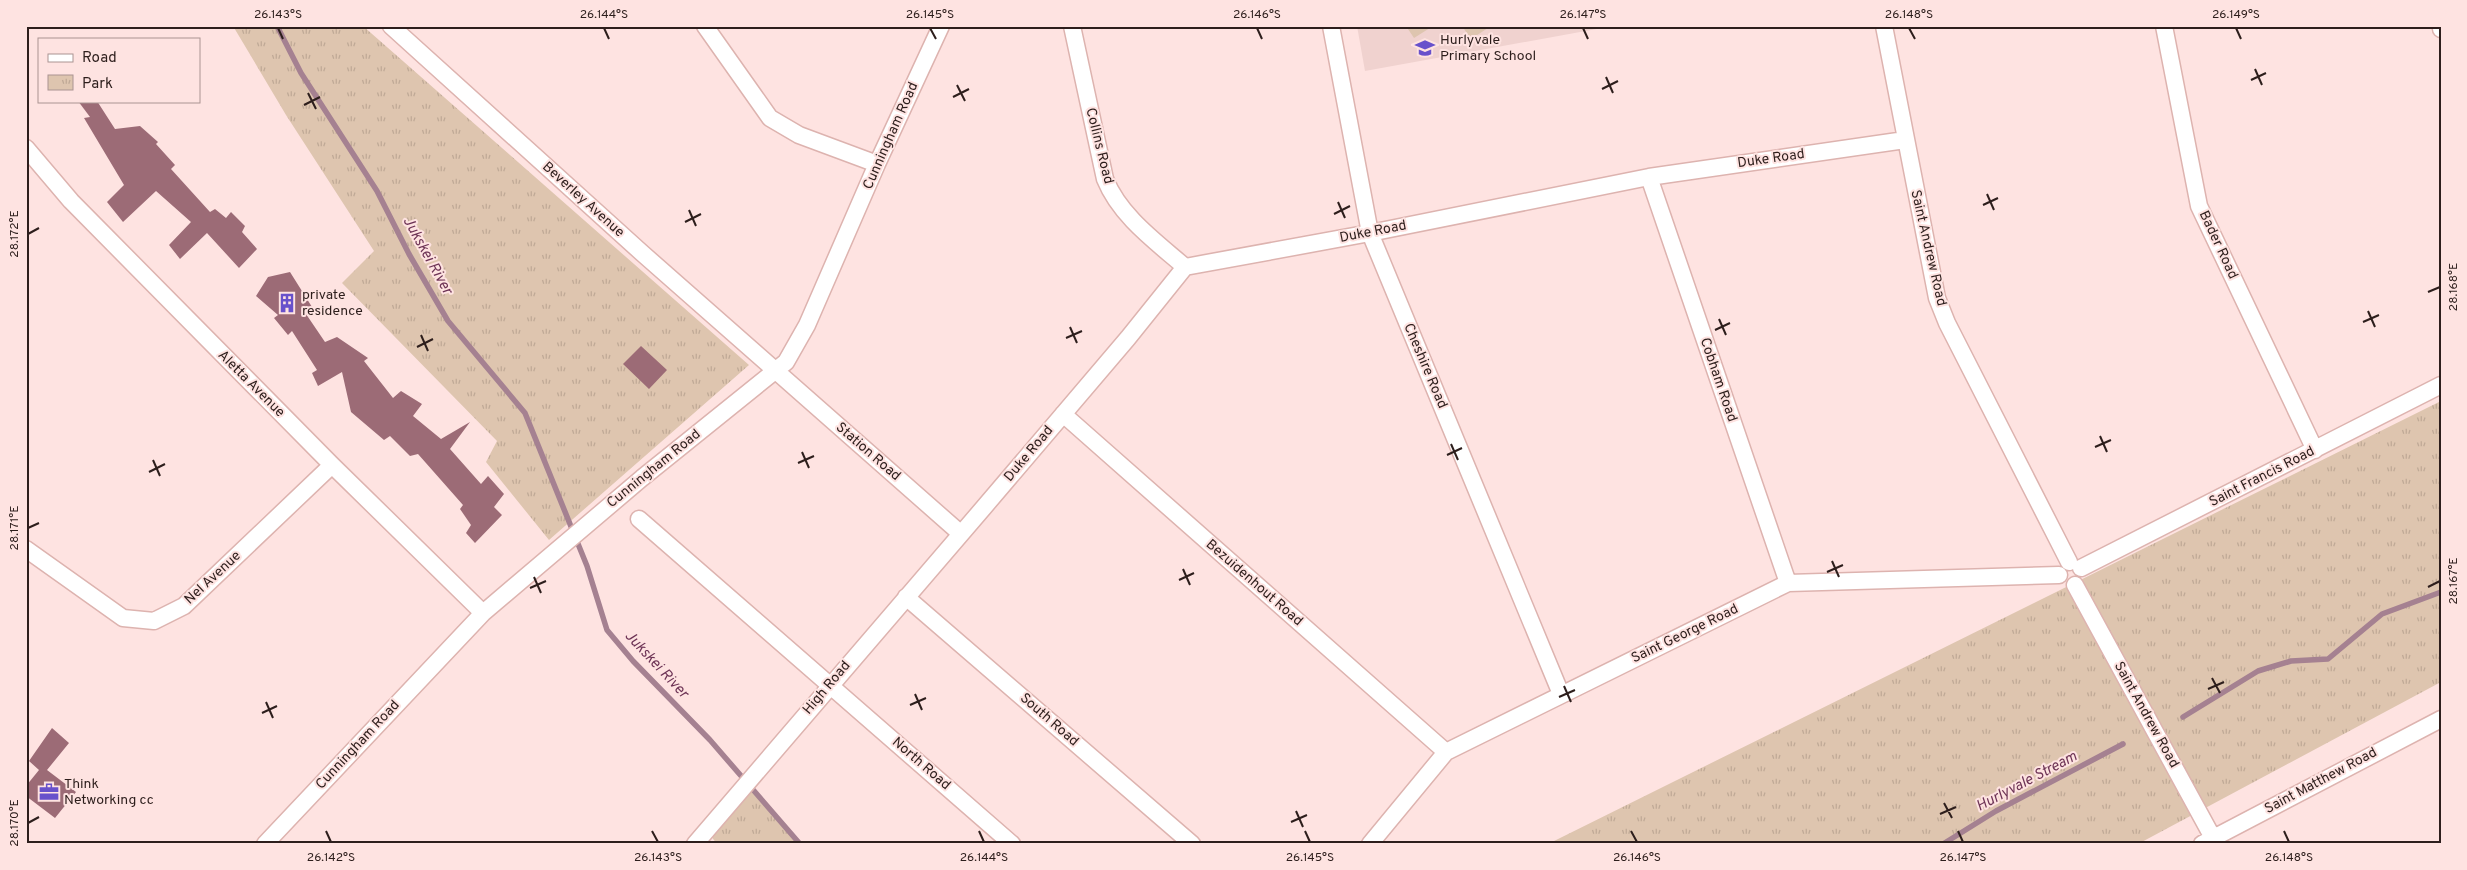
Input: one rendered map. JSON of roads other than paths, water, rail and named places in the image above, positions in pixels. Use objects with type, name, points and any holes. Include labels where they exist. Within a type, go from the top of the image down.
[{"type":"street","name":"Beverley Avenue","points":[[391,26],[776,372]]},
{"type":"street","points":[[704,26],[770,118],[799,135],[877,164]]},
{"type":"street","name":"Cunningham Road","points":[[266,844],[483,613],[642,478],[776,372],[794,350],[807,325],[877,164],[941,26]]},
{"type":"street","name":"Collins Road","points":[[1072,26],[1106,179],[1111,193],[1128,214],[1185,266]]},
{"type":"street","name":"Cheshire Road","points":[[1331,26],[1370,233],[1561,694]]},
{"type":"street","name":"Saint Andrew Road","points":[[1884,26],[1932,278],[1940,308],[2070,568],[2082,578],[2075,584],[2211,842]]},
{"type":"street","name":"Bader Road","points":[[2164,26],[2199,206],[2316,450]]},
{"type":"street","name":"Duke Road","points":[[960,533],[1063,414],[1185,266],[1370,233],[1648,176],[1906,140]]},
{"type":"street","name":"Aletta Avenue","points":[[26,148],[42,170],[71,201],[332,465],[483,613]]},
{"type":"street","name":"Cobham Road","points":[[1648,176],[1788,583]]},
{"type":"street","name":"Station Road","points":[[776,372],[960,533]]},
{"type":"street","name":"Saint Francis Road","points":[[2070,568],[2316,450],[2441,385]]},
{"type":"street","name":"Bezuidenhout Road","points":[[1063,414],[1446,752]]},
{"type":"street","name":"Nel Avenue","points":[[26,549],[123,618],[154,621],[184,606],[332,465]]},
{"type":"street","name":"North Road","points":[[639,519],[1012,844]]},
{"type":"street","name":"High Road","points":[[695,844],[960,533]]},
{"type":"street","name":"Saint George Road","points":[[1370,844],[1446,752],[1788,583],[2070,568]]},
{"type":"street","name":"South Road","points":[[906,597],[1192,844]]},
{"type":"street","name":"Saint Matthew Road","points":[[2211,842],[2441,719]]},
{"type":"waterway","name":"Jukskei River","points":[[277,26],[301,73],[377,191],[409,254],[448,321],[525,413],[587,566],[607,630],[633,661],[710,740],[800,844]]},
{"type":"waterway","name":"Hurlyvale Stream","points":[[2183,717],[2258,671],[2291,661],[2328,659],[2382,614],[2441,592]]},
{"type":"waterway","name":"Hurlyvale Stream","points":[[1943,844],[1996,811],[2123,744]]},
{"type":"place","name":"Hurlyvale Primary School","points":[[1425,48]]},
{"type":"place","name":"private residence","points":[[287,303]]},
{"type":"place","name":"Think Networking cc","points":[[49,792]]}]
